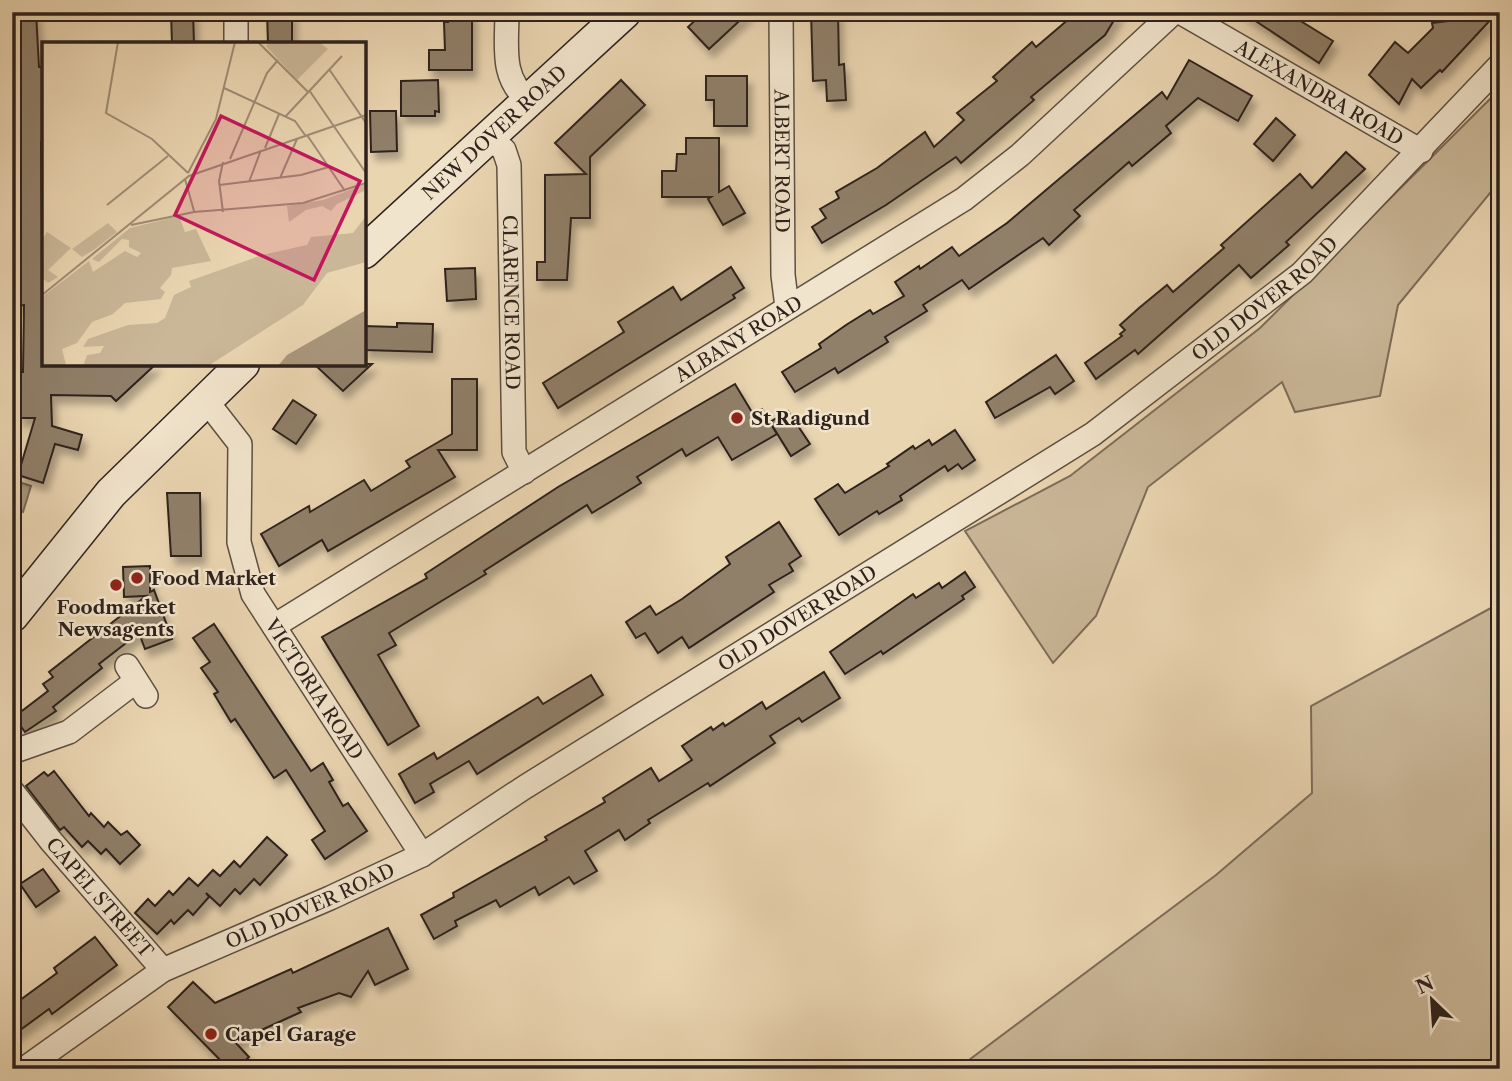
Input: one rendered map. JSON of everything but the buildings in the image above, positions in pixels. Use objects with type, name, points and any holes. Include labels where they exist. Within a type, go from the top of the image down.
[{"type":"main road","name":"NEW DOVER ROAD","points":[[366,250],[625,12]]},
{"type":"main road","points":[[12,616],[111,494],[241,366]]},
{"type":"street","points":[[236,12],[236,42]]},
{"type":"street","points":[[507,12],[510,75],[516,90],[529,101]]},
{"type":"street","name":"ALBERT ROAD","points":[[782,12],[783,275],[787,307]]},
{"type":"street","name":"ALBANY ROAD","points":[[274,626],[787,307],[904,238],[992,179],[1174,12]]},
{"type":"street","name":"ALEXANDRA ROAD","points":[[1180,12],[1421,151]]},
{"type":"street","name":"OLD DOVER ROAD","points":[[24,1069],[163,970],[422,855],[537,780],[1093,434],[1302,273],[1500,65]]},
{"type":"street","name":"CLARENCE ROAD","points":[[489,137],[504,150],[509,166],[514,452],[524,472]]},
{"type":"street","name":"VICTORIA ROAD","points":[[205,399],[240,444],[241,555],[253,594],[422,855]]},
{"type":"street","points":[[12,752],[69,732],[137,681]]},
{"type":"street","name":"CAPEL STREET","points":[[12,791],[51,841],[163,970]]},
{"type":"shaded area","points":[[1500,89],[1500,181],[1398,305],[1380,396],[1295,412],[1282,382],[1148,487],[1096,616],[1053,663],[965,531],[1070,476],[1260,328]]},
{"type":"shaded area","points":[[19,482],[31,486],[23,512],[12,508]]},
{"type":"shaded area","points":[[1500,603],[1500,1069],[957,1069],[1216,875],[1312,793],[1311,706]]},
{"type":"place","name":"St Radigund","points":[[737,418]]},
{"type":"place","name":"Food Market","points":[[137,578]]},
{"type":"place","name":"Foodmarket Newsagents","points":[[116,585]]},
{"type":"place","name":"Capel Garage","points":[[211,1034]]}]
